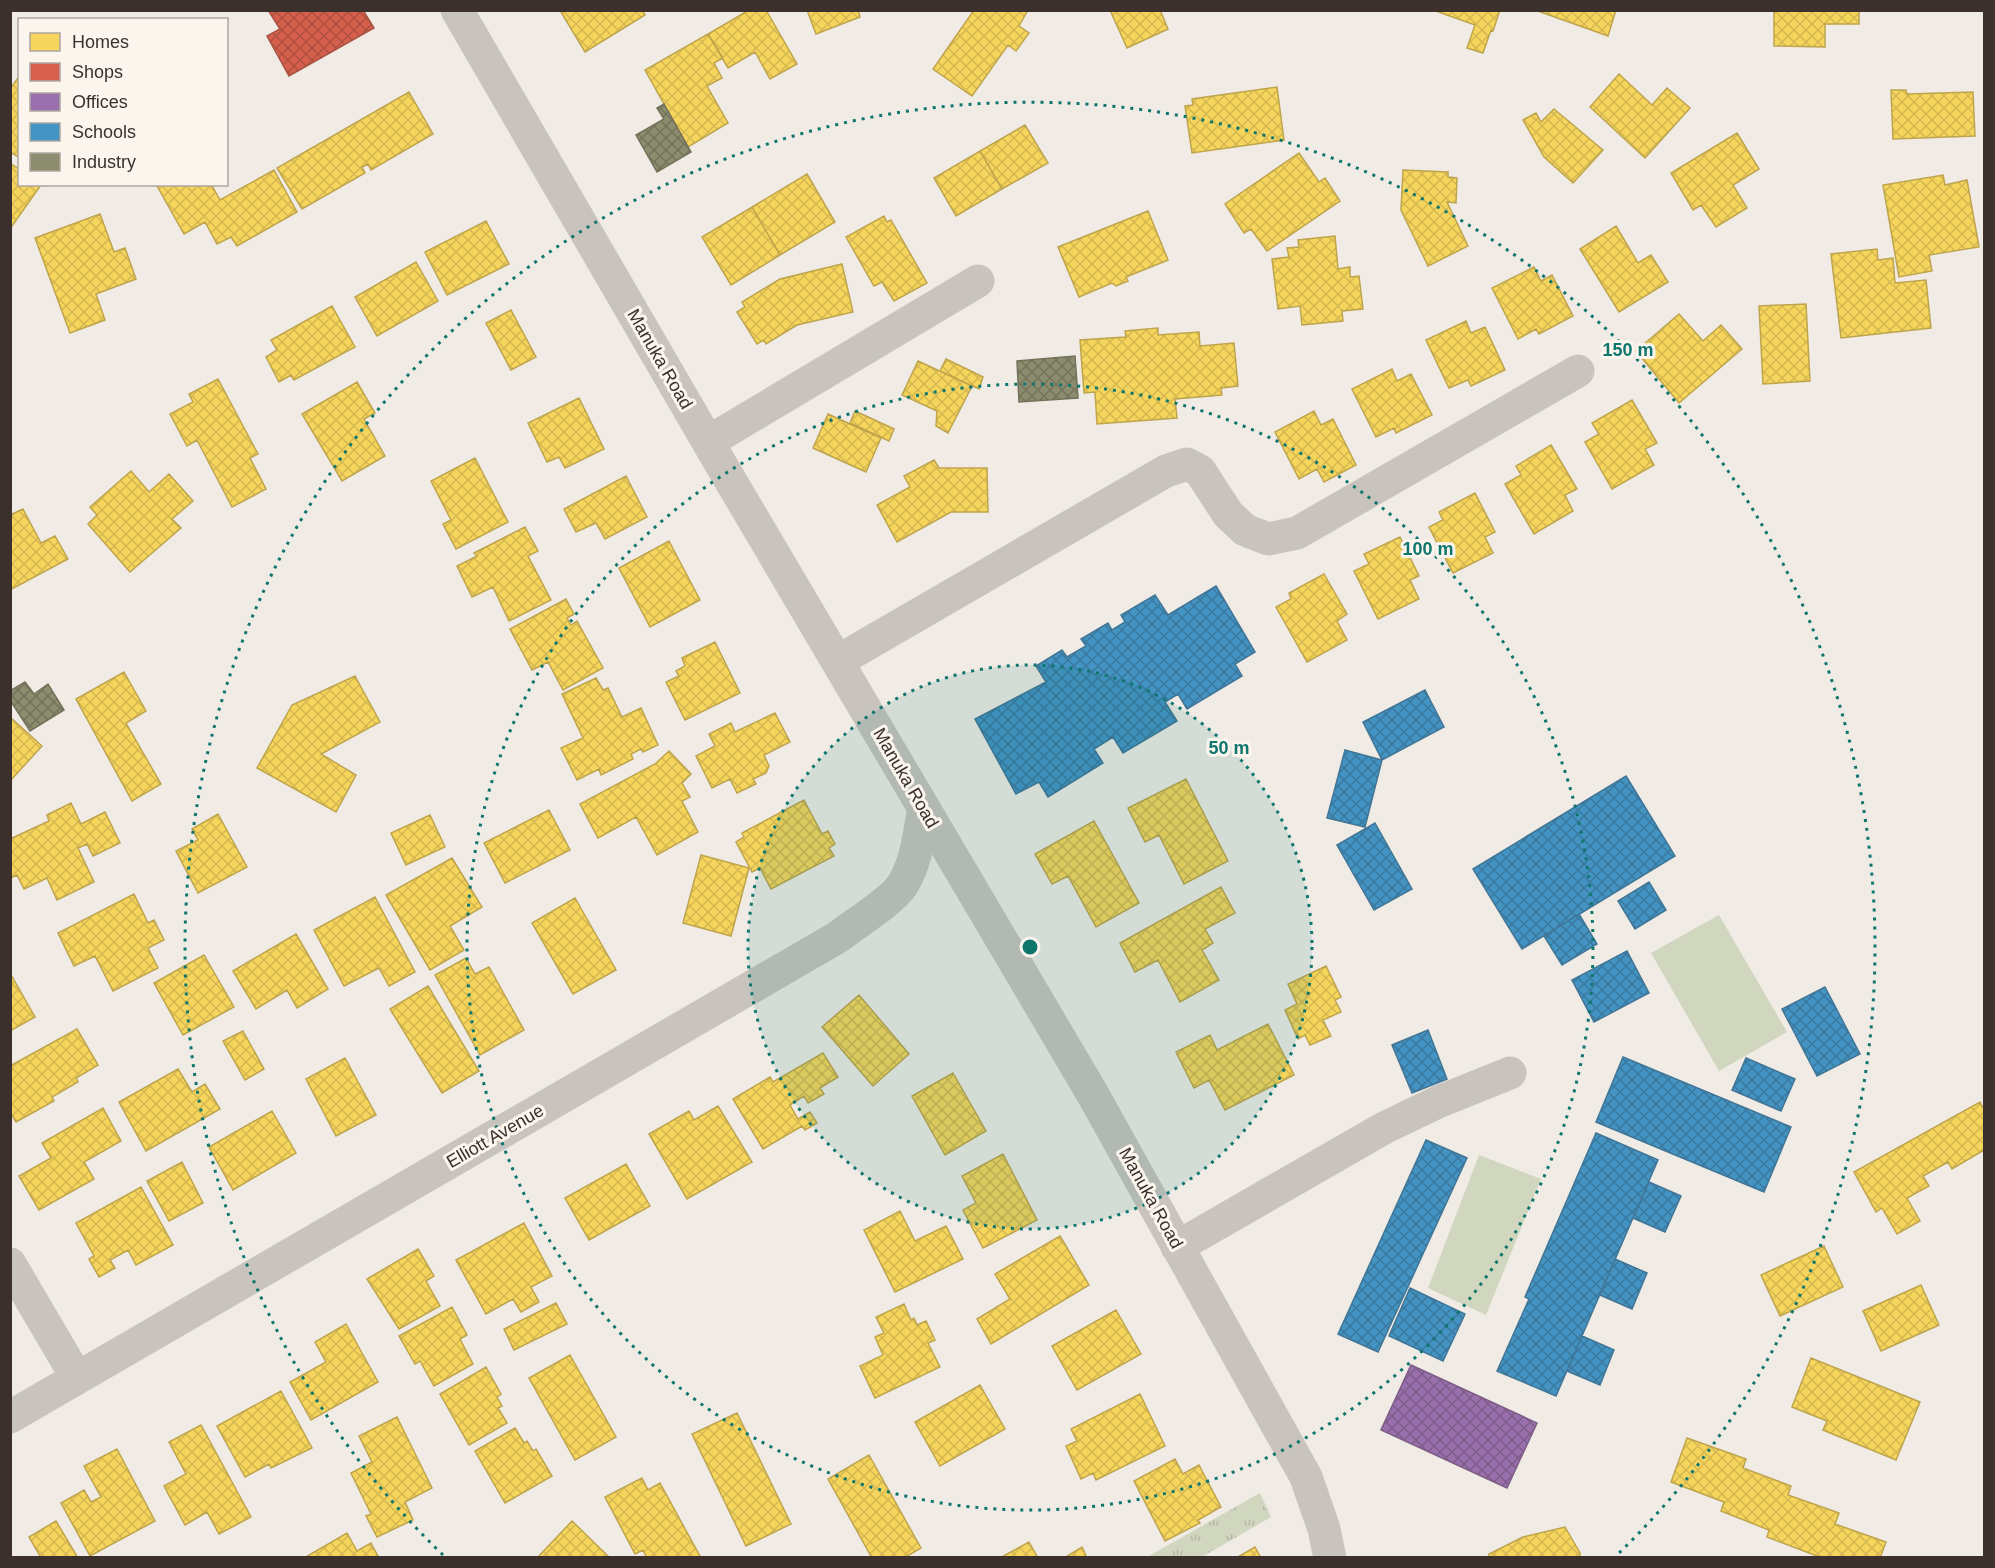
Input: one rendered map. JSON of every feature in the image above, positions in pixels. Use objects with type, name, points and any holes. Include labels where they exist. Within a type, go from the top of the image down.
[{"type":"street","name":"Manuka Road","points":[[457,10],[708,442],[1092,1093],[1306,1477],[1324,1529],[1330,1557]]},
{"type":"street","points":[[708,442],[978,281]]},
{"type":"street","points":[[838,662],[1166,471],[1187,464],[1200,471],[1228,514],[1245,530],[1268,539],[1297,533],[1578,371]]},
{"type":"street","name":"Elliott Avenue","points":[[10,1417],[838,937],[903,885],[915,859],[924,808]]},
{"type":"street","points":[[1178,1247],[1384,1128],[1438,1102],[1510,1073]]},
{"type":"street","points":[[10,1264],[77,1378]]},
{"type":"green space","points":[[1719,915],[1787,1032],[1719,1071],[1651,953]]},
{"type":"green space","points":[[1479,1155],[1541,1179],[1486,1315],[1428,1288]]},
{"type":"green space","points":[[1260,1493],[1271,1517],[1202,1557],[1147,1557]]},
{"type":"building: Homes","points":[[563,10],[642,10],[645,15],[585,52],[561,12]]},
{"type":"building: Homes","points":[[749,10],[766,10],[797,64],[770,79],[755,52],[728,68],[708,34]]},
{"type":"building: Homes","points":[[807,10],[858,10],[860,17],[816,34]]},
{"type":"building: Homes","points":[[974,10],[1028,10],[1019,26],[1029,33],[1016,51],[1008,45],[972,96],[933,69]]},
{"type":"building: Homes","points":[[1110,10],[1160,10],[1168,29],[1127,48]]},
{"type":"building: Homes","points":[[1433,10],[1500,10],[1483,53],[1467,48],[1475,25]]},
{"type":"building: Homes","points":[[1535,10],[1616,10],[1608,36]]},
{"type":"building: Homes","points":[[1774,10],[1859,10],[1859,24],[1825,24],[1825,47],[1774,46]]},
{"type":"building: Homes","points":[[708,34],[723,58],[714,63],[722,78],[707,86],[728,123],[688,147],[645,70]]},
{"type":"building: Homes","points":[[1619,74],[1652,105],[1667,88],[1690,108],[1645,158],[1590,107]]},
{"type":"building: Homes","points":[[18,78],[18,157],[10,152],[10,89]]},
{"type":"building: Homes","points":[[1277,87],[1284,140],[1192,153],[1185,106],[1193,105],[1192,99]]},
{"type":"building: Homes","points":[[1891,90],[1906,90],[1907,94],[1973,92],[1975,136],[1893,139]]},
{"type":"building: Homes","points":[[409,92],[433,134],[371,170],[368,164],[362,167],[365,173],[302,209],[277,168]]},
{"type":"building: Homes","points":[[1554,109],[1603,150],[1573,183],[1544,157],[1523,120],[1536,113],[1541,122]]},
{"type":"building: Homes","points":[[1025,125],[1048,163],[1002,189],[980,151]]},
{"type":"building: Homes","points":[[1737,133],[1759,169],[1733,185],[1747,208],[1716,227],[1701,205],[1693,210],[1671,173]]},
{"type":"building: Homes","points":[[980,151],[1002,189],[956,216],[934,178]]},
{"type":"building: Homes","points":[[1299,153],[1319,182],[1325,178],[1340,201],[1267,251],[1251,229],[1244,233],[1225,204]]},
{"type":"building: Homes","points":[[10,163],[18,169],[18,186],[40,186],[10,229]]},
{"type":"building: Homes","points":[[274,170],[297,212],[237,246],[231,237],[217,244],[205,222],[184,234],[157,186],[212,186],[220,200]]},
{"type":"building: Homes","points":[[1403,170],[1448,172],[1448,177],[1457,178],[1456,203],[1447,202],[1468,246],[1428,266],[1401,210]]},
{"type":"building: Homes","points":[[807,174],[835,222],[780,255],[752,207]]},
{"type":"building: Homes","points":[[1943,175],[1945,185],[1967,180],[1979,247],[1929,255],[1932,271],[1899,277],[1883,185]]},
{"type":"building: Homes","points":[[752,207],[780,255],[731,285],[702,237]]},
{"type":"building: Homes","points":[[1148,211],[1168,260],[1126,277],[1128,281],[1116,286],[1112,283],[1079,297],[1058,247]]},
{"type":"building: Homes","points":[[100,214],[114,252],[125,248],[136,279],[96,294],[105,320],[70,333],[35,238]]},
{"type":"building: Homes","points":[[884,216],[887,222],[891,220],[927,283],[894,301],[882,282],[874,286],[846,237]]},
{"type":"building: Homes","points":[[486,221],[509,264],[447,295],[425,252]]},
{"type":"building: Homes","points":[[1616,226],[1638,263],[1651,255],[1668,282],[1619,312],[1580,249]]},
{"type":"building: Homes","points":[[1335,236],[1338,269],[1350,267],[1350,277],[1359,276],[1363,309],[1342,311],[1343,321],[1302,325],[1300,306],[1278,309],[1272,259],[1289,257],[1287,248],[1299,247],[1298,240]]},
{"type":"building: Homes","points":[[1877,249],[1878,260],[1893,258],[1895,283],[1926,280],[1931,328],[1841,338],[1831,254]]},
{"type":"building: Homes","points":[[416,262],[438,301],[377,336],[355,297]]},
{"type":"building: Homes","points":[[842,264],[853,312],[797,325],[766,344],[764,340],[757,344],[737,312],[745,307],[742,302],[780,279]]},
{"type":"building: Homes","points":[[1534,267],[1541,281],[1552,275],[1573,316],[1539,334],[1536,329],[1518,339],[1492,288]]},
{"type":"building: Homes","points":[[1806,304],[1810,381],[1763,384],[1759,306]]},
{"type":"building: Homes","points":[[332,306],[355,347],[294,380],[291,375],[279,382],[266,357],[277,350],[271,340]]},
{"type":"building: Homes","points":[[511,310],[536,357],[511,370],[486,323]]},
{"type":"building: Homes","points":[[1679,314],[1703,341],[1721,325],[1742,349],[1679,403],[1636,351]]},
{"type":"building: Homes","points":[[1466,321],[1471,333],[1485,327],[1505,370],[1471,386],[1468,380],[1449,388],[1426,340]]},
{"type":"building: Homes","points":[[1158,328],[1158,335],[1199,332],[1200,346],[1234,343],[1238,386],[1221,388],[1222,395],[1175,399],[1177,418],[1097,424],[1095,392],[1084,393],[1080,340],[1126,337],[1125,331]]},
{"type":"building: Homes","points":[[946,359],[983,377],[979,389],[940,371]]},
{"type":"building: Homes","points":[[918,361],[972,386],[948,433],[936,426],[937,411],[902,395]]},
{"type":"building: Homes","points":[[1392,369],[1397,381],[1411,374],[1432,415],[1396,433],[1394,428],[1376,437],[1352,389]]},
{"type":"building: Homes","points":[[218,379],[258,454],[250,458],[266,489],[232,507],[197,440],[187,446],[170,414],[193,402],[189,394]]},
{"type":"building: Homes","points":[[357,382],[375,413],[364,419],[385,456],[342,481],[302,414]]},
{"type":"building: Homes","points":[[579,398],[604,449],[565,468],[559,457],[547,462],[528,423]]},
{"type":"building: Homes","points":[[1632,400],[1657,443],[1645,449],[1654,465],[1612,489],[1585,442],[1599,434],[1592,423]]},
{"type":"building: Homes","points":[[855,411],[894,429],[889,441],[850,423]]},
{"type":"building: Homes","points":[[1314,411],[1321,425],[1333,419],[1356,465],[1324,482],[1317,469],[1299,479],[1275,432]]},
{"type":"building: Homes","points":[[828,414],[881,438],[866,472],[813,448]]},
{"type":"building: Homes","points":[[1551,445],[1577,489],[1565,495],[1573,511],[1534,534],[1505,484],[1521,475],[1516,466]]},
{"type":"building: Homes","points":[[475,458],[508,522],[456,549],[443,524],[451,520],[431,481]]},
{"type":"building: Homes","points":[[934,460],[939,468],[987,468],[988,512],[951,512],[897,542],[877,505],[910,487],[904,476]]},
{"type":"building: Homes","points":[[131,471],[149,492],[169,474],[193,501],[172,519],[181,528],[130,572],[88,524],[97,515],[90,507]]},
{"type":"building: Homes","points":[[626,476],[647,517],[605,539],[596,523],[576,532],[564,509]]},
{"type":"building: Homes","points":[[1475,493],[1495,532],[1485,537],[1493,553],[1453,573],[1429,527],[1443,520],[1439,512]]},
{"type":"building: Homes","points":[[23,509],[41,543],[55,536],[68,559],[10,590],[10,515]]},
{"type":"building: Homes","points":[[525,527],[538,551],[528,556],[551,600],[509,621],[493,587],[472,597],[457,566],[477,556],[474,553]]},
{"type":"building: Homes","points":[[1400,537],[1419,576],[1410,580],[1419,599],[1378,619],[1354,571],[1369,564],[1364,554]]},
{"type":"building: Homes","points":[[669,541],[700,600],[650,627],[619,568]]},
{"type":"building: Homes","points":[[1324,574],[1347,614],[1337,621],[1347,640],[1307,662],[1276,607],[1291,599],[1289,593]]},
{"type":"building: Homes","points":[[566,599],[574,614],[567,618],[571,625],[577,621],[603,668],[563,690],[548,662],[532,670],[510,629]]},
{"type":"building: Homes","points":[[715,642],[740,693],[685,720],[666,682],[679,676],[676,671],[685,666],[682,658]]},
{"type":"building: Homes","points":[[124,672],[146,711],[126,723],[161,784],[132,801],[76,699]]},
{"type":"building: Homes","points":[[355,676],[380,722],[321,754],[356,775],[336,812],[257,768],[292,705]]},
{"type":"building: Homes","points":[[596,678],[603,690],[608,688],[622,717],[641,708],[658,745],[643,752],[641,749],[631,754],[633,759],[601,775],[599,769],[577,780],[561,748],[583,738],[562,694]]},
{"type":"building: Homes","points":[[775,713],[790,742],[764,755],[769,766],[766,773],[753,779],[756,784],[737,793],[730,779],[712,788],[696,756],[715,746],[709,734],[731,723],[735,732]]},
{"type":"building: Homes","points":[[10,717],[42,746],[10,781]]},
{"type":"building: Homes","points":[[669,751],[691,774],[682,783],[690,797],[682,801],[698,832],[657,855],[636,817],[598,838],[580,804],[655,764]]},
{"type":"building: Homes","points":[[1186,779],[1228,861],[1184,884],[1159,835],[1145,842],[1128,808]]},
{"type":"building: Homes","points":[[804,800],[822,834],[828,831],[835,844],[829,848],[834,856],[771,889],[760,868],[752,872],[736,842],[744,837],[742,833]]},
{"type":"building: Homes","points":[[71,803],[81,824],[105,812],[120,843],[93,856],[87,844],[78,848],[94,882],[57,900],[47,878],[24,889],[17,875],[10,878],[10,839],[49,821],[47,815]]},
{"type":"building: Homes","points":[[549,810],[570,850],[505,883],[484,843]]},
{"type":"building: Homes","points":[[218,814],[247,867],[198,893],[176,851],[198,840],[192,829]]},
{"type":"building: Homes","points":[[430,815],[445,847],[406,865],[391,833]]},
{"type":"building: Homes","points":[[1094,821],[1139,903],[1096,927],[1068,876],[1052,884],[1035,854]]},
{"type":"building: Homes","points":[[701,855],[749,868],[731,936],[683,923]]},
{"type":"building: Homes","points":[[452,858],[482,907],[450,926],[464,950],[430,970],[386,895]]},
{"type":"building: Homes","points":[[1221,887],[1235,913],[1205,929],[1213,943],[1202,950],[1219,980],[1180,1002],[1158,960],[1135,972],[1120,943]]},
{"type":"building: Homes","points":[[134,894],[148,923],[154,920],[164,940],[148,948],[158,968],[113,991],[95,956],[74,966],[58,933]]},
{"type":"building: Homes","points":[[375,897],[415,972],[389,986],[379,968],[344,986],[314,930]]},
{"type":"building: Homes","points":[[575,898],[616,970],[573,994],[532,923]]},
{"type":"building: Homes","points":[[296,934],[328,989],[297,1008],[287,990],[256,1009],[233,971]]},
{"type":"building: Homes","points":[[204,955],[234,1007],[183,1035],[154,983]]},
{"type":"building: Homes","points":[[466,958],[475,974],[489,967],[524,1030],[480,1055],[435,975]]},
{"type":"building: Homes","points":[[1326,966],[1341,997],[1335,1000],[1341,1012],[1323,1020],[1331,1036],[1310,1045],[1305,1035],[1298,1039],[1285,1010],[1297,1004],[1288,984]]},
{"type":"building: Homes","points":[[10,973],[35,1017],[10,1031]]},
{"type":"building: Homes","points":[[428,986],[479,1071],[442,1093],[390,1009]]},
{"type":"building: Homes","points":[[859,995],[909,1054],[873,1086],[822,1027]]},
{"type":"building: Homes","points":[[1268,1024],[1294,1075],[1225,1110],[1209,1080],[1194,1088],[1176,1052],[1210,1035],[1217,1050]]},
{"type":"building: Homes","points":[[77,1029],[98,1065],[76,1078],[78,1082],[52,1097],[54,1101],[16,1122],[10,1112],[10,1066]]},
{"type":"building: Homes","points":[[243,1031],[264,1069],[245,1080],[223,1041]]},
{"type":"building: Homes","points":[[823,1053],[838,1077],[820,1088],[824,1094],[808,1103],[804,1096],[790,1105],[798,1119],[810,1112],[817,1123],[805,1130],[802,1126],[763,1149],[733,1099],[770,1077],[773,1082]]},
{"type":"building: Homes","points":[[345,1058],[376,1115],[336,1136],[306,1079]]},
{"type":"building: Homes","points":[[178,1069],[192,1092],[205,1084],[220,1109],[146,1151],[119,1102]]},
{"type":"building: Homes","points":[[953,1073],[986,1131],[945,1155],[912,1096]]},
{"type":"building: Homes","points":[[1980,1102],[1984,1110],[1984,1150],[1952,1169],[1948,1162],[1923,1176],[1929,1186],[1907,1198],[1920,1221],[1897,1234],[1882,1208],[1876,1212],[1854,1172]]},
{"type":"building: Homes","points":[[718,1106],[752,1162],[687,1199],[649,1134],[689,1111],[694,1120]]},
{"type":"building: Homes","points":[[103,1108],[121,1141],[84,1162],[94,1179],[39,1210],[19,1176],[51,1158],[42,1143]]},
{"type":"building: Homes","points":[[272,1111],[296,1153],[233,1190],[209,1147]]},
{"type":"building: Homes","points":[[1003,1154],[1037,1220],[983,1248],[963,1210],[976,1203],[962,1176]]},
{"type":"building: Homes","points":[[182,1162],[203,1203],[169,1221],[147,1181]]},
{"type":"building: Homes","points":[[626,1164],[650,1206],[589,1240],[565,1198]]},
{"type":"building: Homes","points":[[141,1187],[173,1245],[136,1265],[128,1250],[110,1260],[115,1268],[99,1277],[89,1259],[94,1256],[76,1223]]},
{"type":"building: Homes","points":[[900,1211],[915,1241],[946,1226],[963,1259],[895,1292],[864,1230]]},
{"type":"building: Homes","points":[[524,1223],[552,1276],[531,1287],[539,1302],[521,1312],[513,1299],[486,1314],[456,1260]]},
{"type":"building: Homes","points":[[1060,1236],[1089,1285],[991,1344],[977,1319],[1010,1299],[995,1274]]},
{"type":"building: Homes","points":[[1824,1246],[1843,1287],[1780,1316],[1761,1275]]},
{"type":"building: Homes","points":[[418,1249],[434,1276],[426,1281],[440,1306],[399,1329],[367,1279]]},
{"type":"building: Homes","points":[[1921,1285],[1939,1325],[1881,1351],[1863,1311]]},
{"type":"building: Homes","points":[[556,1303],[567,1324],[514,1350],[504,1329]]},
{"type":"building: Homes","points":[[904,1304],[911,1320],[914,1318],[917,1325],[926,1321],[935,1340],[928,1343],[940,1367],[875,1398],[860,1366],[883,1355],[875,1337],[884,1333],[876,1317]]},
{"type":"building: Homes","points":[[452,1307],[467,1335],[460,1339],[473,1364],[434,1386],[420,1361],[415,1364],[399,1336]]},
{"type":"building: Homes","points":[[1116,1310],[1141,1354],[1077,1390],[1052,1346]]},
{"type":"building: Homes","points":[[346,1324],[378,1382],[311,1420],[290,1382],[326,1362],[315,1342]]},
{"type":"building: Homes","points":[[570,1355],[616,1437],[575,1460],[529,1378]]},
{"type":"building: Homes","points":[[1811,1358],[1920,1402],[1896,1460],[1823,1430],[1827,1421],[1792,1407]]},
{"type":"building: Homes","points":[[486,1367],[501,1394],[497,1397],[502,1406],[498,1408],[507,1423],[469,1445],[440,1394]]},
{"type":"building: Homes","points":[[980,1385],[1005,1429],[940,1466],[915,1422]]},
{"type":"building: Homes","points":[[281,1391],[312,1448],[271,1468],[269,1464],[245,1477],[217,1426]]},
{"type":"building: Homes","points":[[1140,1394],[1165,1446],[1096,1480],[1093,1473],[1081,1479],[1066,1446],[1077,1441],[1071,1429]]},
{"type":"building: Homes","points":[[737,1413],[791,1524],[746,1546],[692,1434]]},
{"type":"building: Homes","points":[[397,1417],[432,1488],[405,1502],[413,1520],[377,1537],[366,1516],[371,1514],[351,1473],[372,1462],[359,1436]]},
{"type":"building: Homes","points":[[201,1425],[251,1517],[219,1534],[207,1512],[185,1525],[164,1486],[186,1474],[169,1442]]},
{"type":"building: Homes","points":[[515,1428],[524,1443],[527,1441],[533,1451],[536,1449],[552,1476],[505,1503],[475,1451]]},
{"type":"building: Homes","points":[[1687,1438],[1746,1459],[1743,1468],[1791,1486],[1788,1495],[1839,1513],[1835,1524],[1886,1542],[1880,1558],[1816,1558],[1817,1556],[1767,1537],[1769,1530],[1721,1511],[1724,1502],[1671,1482]]},
{"type":"building: Homes","points":[[117,1449],[155,1521],[90,1556],[61,1503],[84,1490],[91,1502],[101,1497],[84,1466]]},
{"type":"building: Homes","points":[[869,1455],[921,1548],[904,1558],[872,1558],[828,1479]]},
{"type":"building: Homes","points":[[1175,1459],[1183,1474],[1199,1465],[1221,1507],[1198,1520],[1200,1523],[1165,1541],[1134,1481]]},
{"type":"building: Homes","points":[[642,1478],[648,1490],[660,1483],[701,1558],[647,1558],[643,1550],[635,1554],[605,1497]]},
{"type":"building: Homes","points":[[56,1521],[78,1558],[37,1558],[40,1556],[29,1537]]},
{"type":"building: Homes","points":[[572,1521],[610,1558],[537,1558]]},
{"type":"building: Homes","points":[[1565,1527],[1580,1553],[1580,1558],[1489,1558],[1489,1554],[1523,1537]]},
{"type":"building: Homes","points":[[347,1533],[357,1551],[371,1543],[379,1558],[304,1558]]},
{"type":"building: Homes","points":[[1029,1542],[1038,1558],[1000,1558]]},
{"type":"building: Homes","points":[[1082,1547],[1087,1558],[1064,1558]]},
{"type":"building: Homes","points":[[1255,1547],[1261,1558],[1236,1558]]},
{"type":"building: Shops","points":[[268,10],[363,10],[374,28],[289,76],[267,36],[280,29]]},
{"type":"building: Offices","points":[[1411,1365],[1537,1423],[1507,1488],[1381,1430]]},
{"type":"building: Schools","points":[[1216,586],[1255,652],[1235,664],[1242,676],[1187,709],[1178,694],[1165,702],[1177,721],[1123,753],[1113,737],[1094,749],[1103,763],[1048,797],[1039,782],[1016,794],[975,719],[1046,682],[1036,666],[1062,650],[1067,657],[1086,646],[1081,639],[1108,623],[1112,630],[1125,622],[1121,615],[1155,595],[1168,615]]},
{"type":"building: Schools","points":[[1425,690],[1444,727],[1382,760],[1363,722]]},
{"type":"building: Schools","points":[[1345,750],[1382,760],[1365,827],[1327,818]]},
{"type":"building: Schools","points":[[1626,776],[1675,856],[1522,949],[1473,869]]},
{"type":"building: Schools","points":[[1375,823],[1412,889],[1374,910],[1337,845]]},
{"type":"building: Schools","points":[[1649,882],[1666,910],[1635,929],[1618,901]]},
{"type":"building: Schools","points":[[1579,914],[1597,944],[1562,965],[1544,936]]},
{"type":"building: Schools","points":[[1627,951],[1649,993],[1594,1022],[1572,980]]},
{"type":"building: Schools","points":[[1825,987],[1860,1054],[1817,1076],[1782,1009]]},
{"type":"building: Schools","points":[[1428,1030],[1447,1079],[1412,1093],[1392,1045]]},
{"type":"building: Schools","points":[[1623,1057],[1791,1127],[1764,1192],[1596,1122]]},
{"type":"building: Schools","points":[[1746,1058],[1795,1079],[1781,1111],[1732,1090]]},
{"type":"building: Schools","points":[[1596,1133],[1658,1160],[1556,1396],[1497,1371],[1529,1299],[1525,1297]]},
{"type":"building: Schools","points":[[1426,1140],[1467,1158],[1378,1352],[1338,1334]]},
{"type":"building: Schools","points":[[1649,1182],[1681,1196],[1665,1232],[1633,1218]]},
{"type":"building: Schools","points":[[1615,1259],[1647,1273],[1632,1309],[1600,1295]]},
{"type":"building: Schools","points":[[1410,1288],[1465,1314],[1443,1361],[1389,1336]]},
{"type":"building: Schools","points":[[1582,1336],[1614,1350],[1600,1385],[1567,1371]]},
{"type":"building: Industry","points":[[664,104],[691,152],[657,172],[636,135],[664,119],[657,108]]},
{"type":"building: Industry","points":[[1075,356],[1078,398],[1019,402],[1017,361]]},
{"type":"building: Industry","points":[[25,682],[34,694],[48,684],[64,710],[30,731],[10,700],[10,691]]}]
